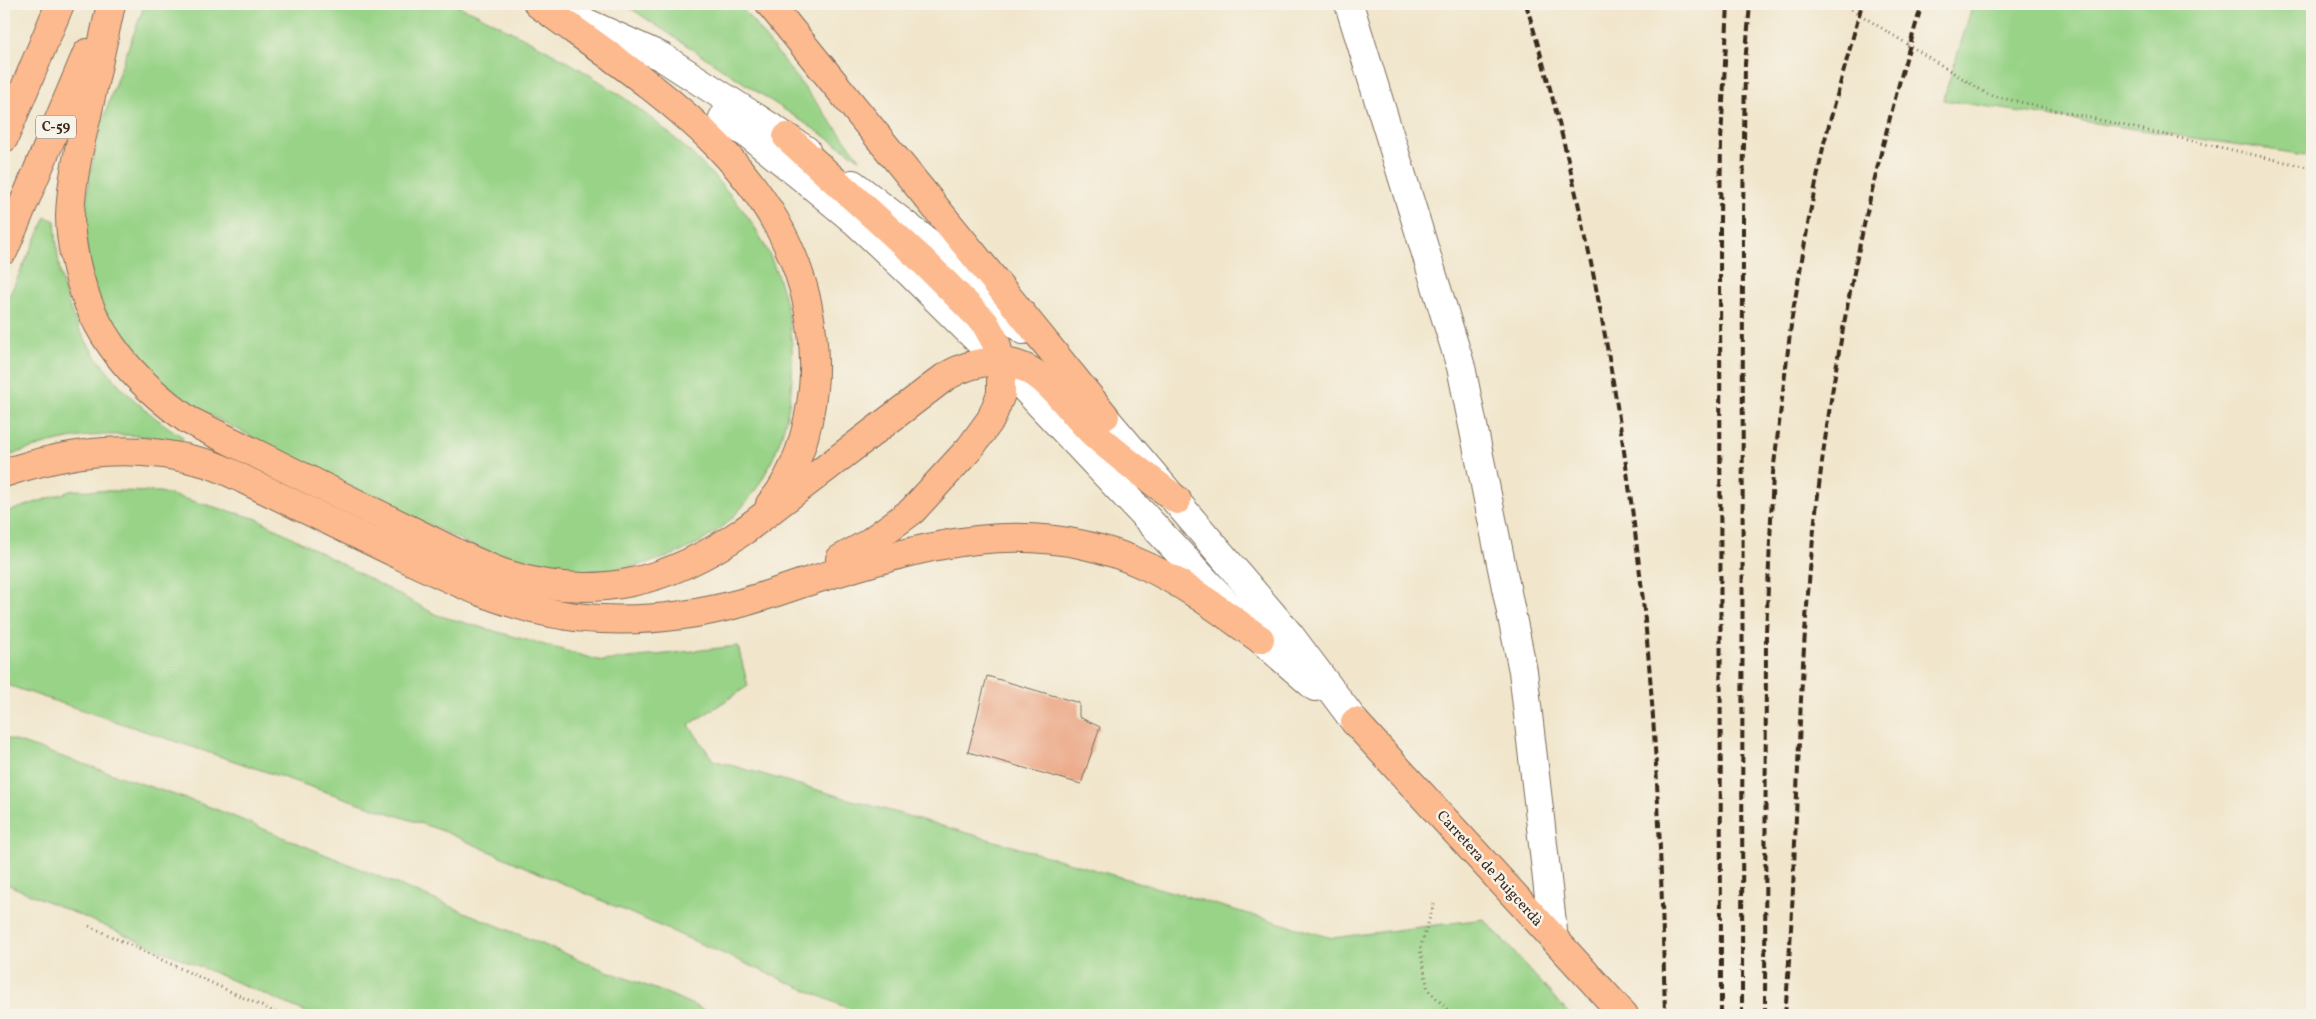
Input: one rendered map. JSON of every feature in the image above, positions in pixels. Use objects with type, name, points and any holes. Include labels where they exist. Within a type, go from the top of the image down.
[{"type":"main road","points":[[4,88],[56,4]]},
{"type":"main road","name":"C-59","points":[[4,138],[60,4]]},
{"type":"main road","points":[[109,4],[74,181],[70,216],[74,253],[82,289],[96,321],[115,352],[137,378],[160,400],[188,420],[463,556],[506,574],[534,581],[573,587],[614,586],[651,578],[690,564],[719,548],[745,530],[945,377],[974,363],[990,361],[1020,365],[1041,378],[1093,433],[1177,500]]},
{"type":"main road","name":"C-59","points":[[4,250],[109,4]]},
{"type":"main road","points":[[539,4],[665,97],[733,161],[764,200],[785,238],[801,278],[812,326],[815,369],[810,410],[801,447],[788,477],[774,500],[745,530]]},
{"type":"main road","points":[[770,4],[1105,416]]},
{"type":"main road","points":[[787,137],[921,259],[985,324],[996,343],[1001,362],[1001,394],[991,419],[945,476],[912,512],[867,544],[788,588]]},
{"type":"main road","points":[[4,472],[43,460],[86,452],[121,450],[173,456],[208,464],[245,480],[464,587],[515,605],[554,614],[601,619],[646,618],[696,613],[741,603],[898,553],[946,543],[1028,537],[1063,541],[1098,548],[1146,566],[1198,594],[1260,640]]},
{"type":"main road","name":"Carretera de Puigcerdà","points":[[1355,722],[1624,1015]]},
{"type":"street","points":[[539,4],[752,137],[857,224],[1001,362],[1260,640],[1355,722]]},
{"type":"street","points":[[544,4],[662,57],[787,137],[885,208],[933,246],[1027,333],[1105,416],[1289,634],[1355,722]]},
{"type":"street","points":[[1349,4],[1461,367],[1522,671],[1554,940]]},
{"type":"path","points":[[1843,4],[1989,95],[2312,168]]},
{"type":"path","points":[[1434,904],[1420,949],[1428,990],[1454,1015]]},
{"type":"path","points":[[89,926],[281,1015]]},
{"type":"green space","points":[[423,2],[453,5],[482,16],[588,74],[637,107],[683,145],[733,198],[758,233],[775,267],[786,304],[792,342],[792,381],[786,419],[774,456],[756,489],[731,519],[715,533],[677,554],[634,566],[591,571],[570,571],[521,563],[498,556],[452,536],[209,415],[158,379],[142,364],[111,322],[93,279],[86,234],[88,188],[97,142],[111,96],[145,4],[366,4]]},
{"type":"green space","points":[[623,4],[739,4],[861,160],[627,6]]},
{"type":"green space","points":[[1973,4],[2312,4],[2312,156],[1943,100]]},
{"type":"green space","points":[[46,217],[55,221],[58,259],[63,287],[74,318],[85,339],[97,359],[112,377],[146,410],[183,437],[181,443],[135,436],[91,436],[48,443],[4,458],[4,307]]},
{"type":"green space","points":[[73,490],[160,492],[258,519],[437,615],[602,661],[738,646],[748,686],[689,725],[713,760],[1332,938],[1484,919],[1570,1015],[863,1015],[443,831],[4,684],[4,513]]},
{"type":"green space","points":[[4,737],[213,808],[607,971],[671,995],[715,1015],[313,1015],[4,883]]},
{"type":"building","points":[[987,676],[1079,703],[1079,717],[1100,727],[1081,784],[968,752]]},
{"type":"railway","points":[[1526,4],[1568,158],[1585,236],[1601,314],[1627,472],[1646,630],[1654,726],[1665,1015]]},
{"type":"railway","points":[[1721,1015],[1720,221],[1721,141],[1728,4]]},
{"type":"railway","points":[[1742,1015],[1743,219],[1745,64],[1750,4]]},
{"type":"railway","points":[[1765,1015],[1766,633],[1773,473],[1792,317],[1810,213],[1824,143],[1862,4]]},
{"type":"railway","points":[[1785,1015],[1792,910],[1804,647],[1815,519],[1824,444],[1849,296],[1865,222],[1901,76],[1922,4]]}]
